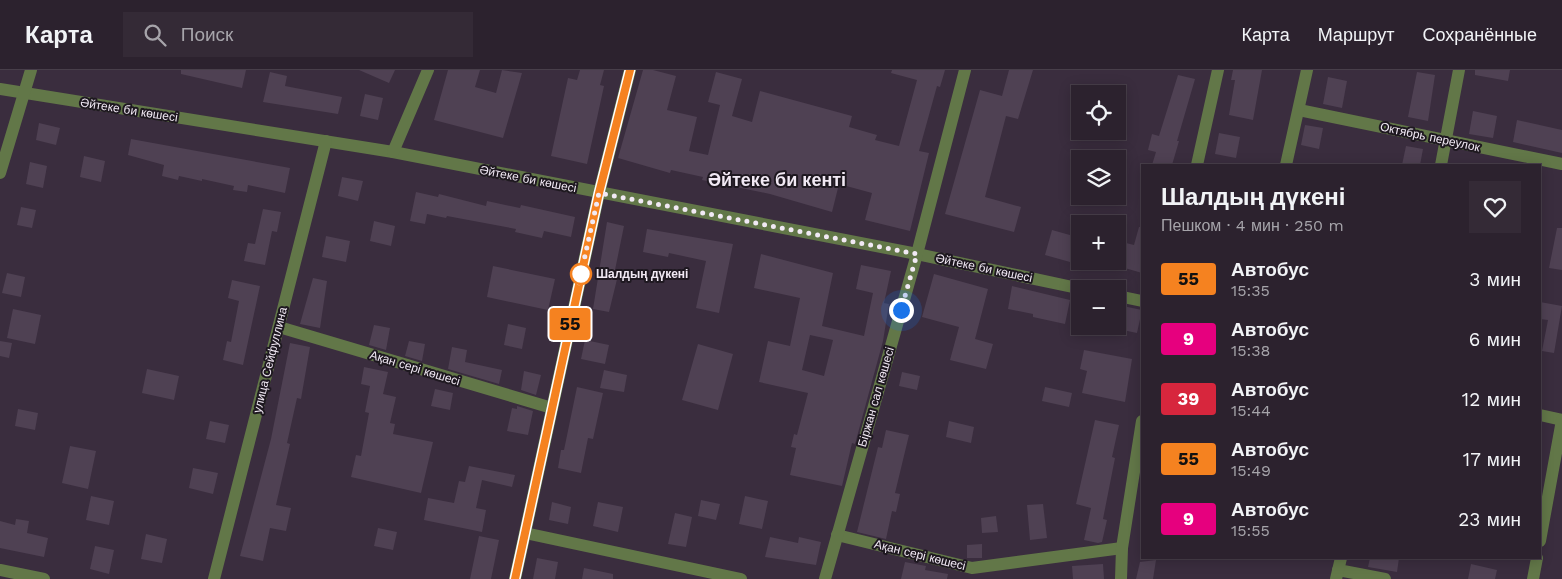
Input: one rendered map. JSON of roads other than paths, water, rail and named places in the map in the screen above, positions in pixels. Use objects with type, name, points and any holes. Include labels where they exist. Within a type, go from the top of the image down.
[{"type":"street","points":[[0,173],[31,70]]},
{"type":"street","points":[[393,152],[428,70]]},
{"type":"street","points":[[515,579],[599,193],[630,70]]},
{"type":"street","name":"Біржан сал көшесі","points":[[825,579],[917,254],[965,70]]},
{"type":"street","points":[[1196,164],[1218,70]]},
{"type":"street","points":[[1286,164],[1307,70]]},
{"type":"street","points":[[1441,164],[1459,70]]},
{"type":"street","name":"Әйтеке би көшесі","points":[[0,89],[393,152],[917,254],[1071,287]]},
{"type":"street","name":"Октябрь переулок","points":[[1299,110],[1562,164]]},
{"type":"street","name":"улица Сейфуллина","points":[[214,579],[326,141]]},
{"type":"street","points":[[1126,298],[1141,301]]},
{"type":"street","name":"Ақан сері көшесі","points":[[278,327],[552,408]]},
{"type":"street","points":[[1541,416],[1562,420],[1541,536]]},
{"type":"street","points":[[1121,579],[1122,548],[1141,427]]},
{"type":"street","points":[[525,533],[741,579]]},
{"type":"street","name":"Ақан сері көшесі","points":[[837,535],[972,568],[1122,548]]},
{"type":"street","points":[[1533,579],[1537,559]]},
{"type":"street","points":[[1339,569],[1385,579]]},
{"type":"street","points":[[0,570],[44,579]]},
{"type":"place","name":"Шалдың дүкені","points":[[581,274]]},
{"type":"district","name":"Әйтеке би кенті","points":[[777,179]]}]
